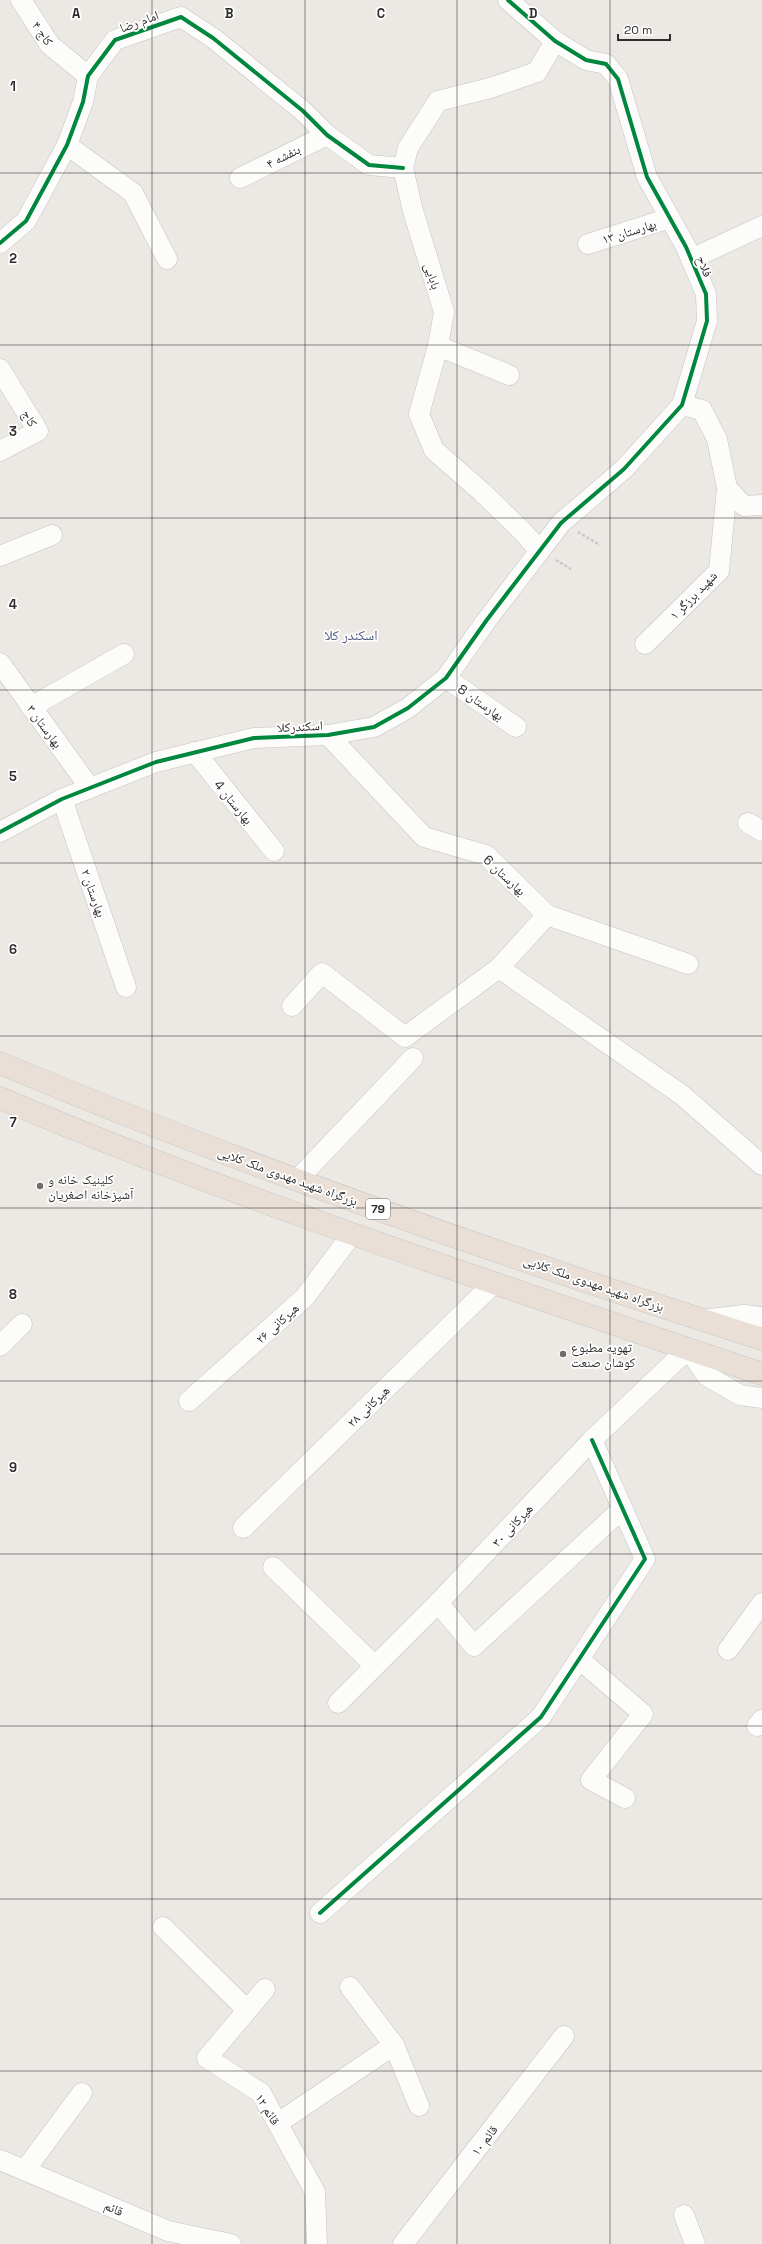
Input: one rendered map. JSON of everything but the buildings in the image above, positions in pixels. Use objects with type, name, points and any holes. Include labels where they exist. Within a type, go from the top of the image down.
[{"type":"highway","name":"بزرگراه شهید مهدوی ملک کلایی","points":[[0,1063],[132,1117],[297,1180],[701,1320],[762,1339]]},
{"type":"highway","name":"79","points":[[0,1098],[164,1164],[352,1234],[762,1374]]},
{"type":"street","name":"کاج ۴","points":[[21,0],[50,45],[88,76]]},
{"type":"street","name":"فلاح","points":[[508,0],[555,41],[586,60],[606,64],[618,79],[647,177],[691,259],[706,294],[707,321],[682,405],[624,469],[562,523],[539,550]]},
{"type":"street","name":"امام رضا","points":[[0,243],[26,221],[67,144],[83,102],[88,76],[115,40],[181,17],[213,38],[291,101],[327,135],[369,165],[403,168]]},
{"type":"street","name":"بابایی","points":[[539,550],[505,514],[434,450],[419,414],[438,346],[444,312],[418,226],[403,168],[408,148],[438,101],[490,88],[537,72],[555,41]]},
{"type":"street","name":"بنفشه ۴","points":[[240,178],[327,135]]},
{"type":"street","points":[[67,144],[133,193],[167,259]]},
{"type":"street","name":"بهارستان ۱۳","points":[[588,244],[670,218]]},
{"type":"street","points":[[691,259],[762,226]]},
{"type":"street","points":[[438,346],[509,375]]},
{"type":"street","name":"کاج","points":[[0,370],[38,431],[0,451]]},
{"type":"street","points":[[682,405],[702,410],[717,439],[727,488],[744,506],[762,505]]},
{"type":"street","name":"شهید برزگر ۱","points":[[645,644],[718,571],[727,488]]},
{"type":"street","points":[[0,556],[52,536]]},
{"type":"street","name":"اسکندرکلا","points":[[0,832],[62,799],[156,762],[254,738],[328,735],[374,727],[408,708],[446,678],[539,550]]},
{"type":"street","points":[[31,707],[124,654]]},
{"type":"street","name":"بهارستان ۳","points":[[0,663],[90,788]]},
{"type":"street","name":"بهارستان 8","points":[[446,678],[516,727]]},
{"type":"street","name":"بهارستان 6","points":[[328,735],[424,837],[486,855],[547,915],[688,964]]},
{"type":"street","name":"بهارستان 4","points":[[195,752],[274,851]]},
{"type":"street","name":"بهارستان ۲","points":[[62,799],[126,987]]},
{"type":"street","points":[[292,1006],[322,973],[405,1037],[499,968],[547,915]]},
{"type":"street","points":[[499,968],[682,1095],[762,1165]]},
{"type":"street","points":[[297,1180],[413,1058]]},
{"type":"street","name":"هیرکانی ۲۶","points":[[189,1401],[305,1297],[352,1234]]},
{"type":"street","name":"هیرکانی ۲۸","points":[[243,1528],[494,1283]]},
{"type":"street","points":[[701,1320],[744,1315],[762,1317]]},
{"type":"street","points":[[0,1346],[22,1324]]},
{"type":"street","points":[[688,1349],[707,1376],[740,1395],[762,1398]]},
{"type":"street","name":"هیرکانی ۳۰","points":[[338,1703],[374,1665],[438,1603],[592,1440],[688,1349]]},
{"type":"street","points":[[320,1913],[541,1718],[645,1559],[592,1440]]},
{"type":"street","points":[[438,1603],[474,1646],[622,1509]]},
{"type":"street","points":[[273,1567],[374,1665]]},
{"type":"street","points":[[728,1650],[762,1603]]},
{"type":"street","points":[[579,1659],[643,1714],[591,1780],[625,1798]]},
{"type":"street","points":[[163,1927],[247,2010]]},
{"type":"street","points":[[350,1987],[394,2045],[419,2106]]},
{"type":"street","name":"قائم ۱۲","points":[[265,1989],[207,2058],[261,2093],[315,2192],[317,2244]]},
{"type":"street","name":"قائم ۱۰","points":[[403,2244],[564,2036]]},
{"type":"street","points":[[278,2124],[394,2045]]},
{"type":"street","points":[[25,2170],[82,2093]]},
{"type":"street","name":"قائم","points":[[0,2160],[25,2170],[166,2237],[231,2244]]},
{"type":"street","points":[[684,2215],[695,2244]]},
{"type":"path","points":[[562,523],[600,545]]},
{"type":"cycle path","points":[[0,832],[62,799],[156,762],[254,738],[328,735],[374,727],[408,708],[446,678],[486,621],[561,523],[624,469],[682,405],[707,321],[706,294],[686,247],[647,177],[618,79],[606,64],[586,60],[555,41],[508,0]]},
{"type":"cycle path","points":[[0,243],[26,221],[67,145],[83,102],[88,76],[115,40],[181,17],[213,38],[303,111],[327,135],[369,165],[403,168]]},
{"type":"cycle path","points":[[320,1913],[541,1717],[645,1559],[592,1440]]},
{"type":"place","name":"کلینیک خانه و آشپزخانه اصغریان","points":[[40,1186]]},
{"type":"place","name":"تهویه مطبوع کوشان صنعت","points":[[563,1354]]},
{"type":"district","name":"اسکندر کلا","points":[[351,635]]}]
